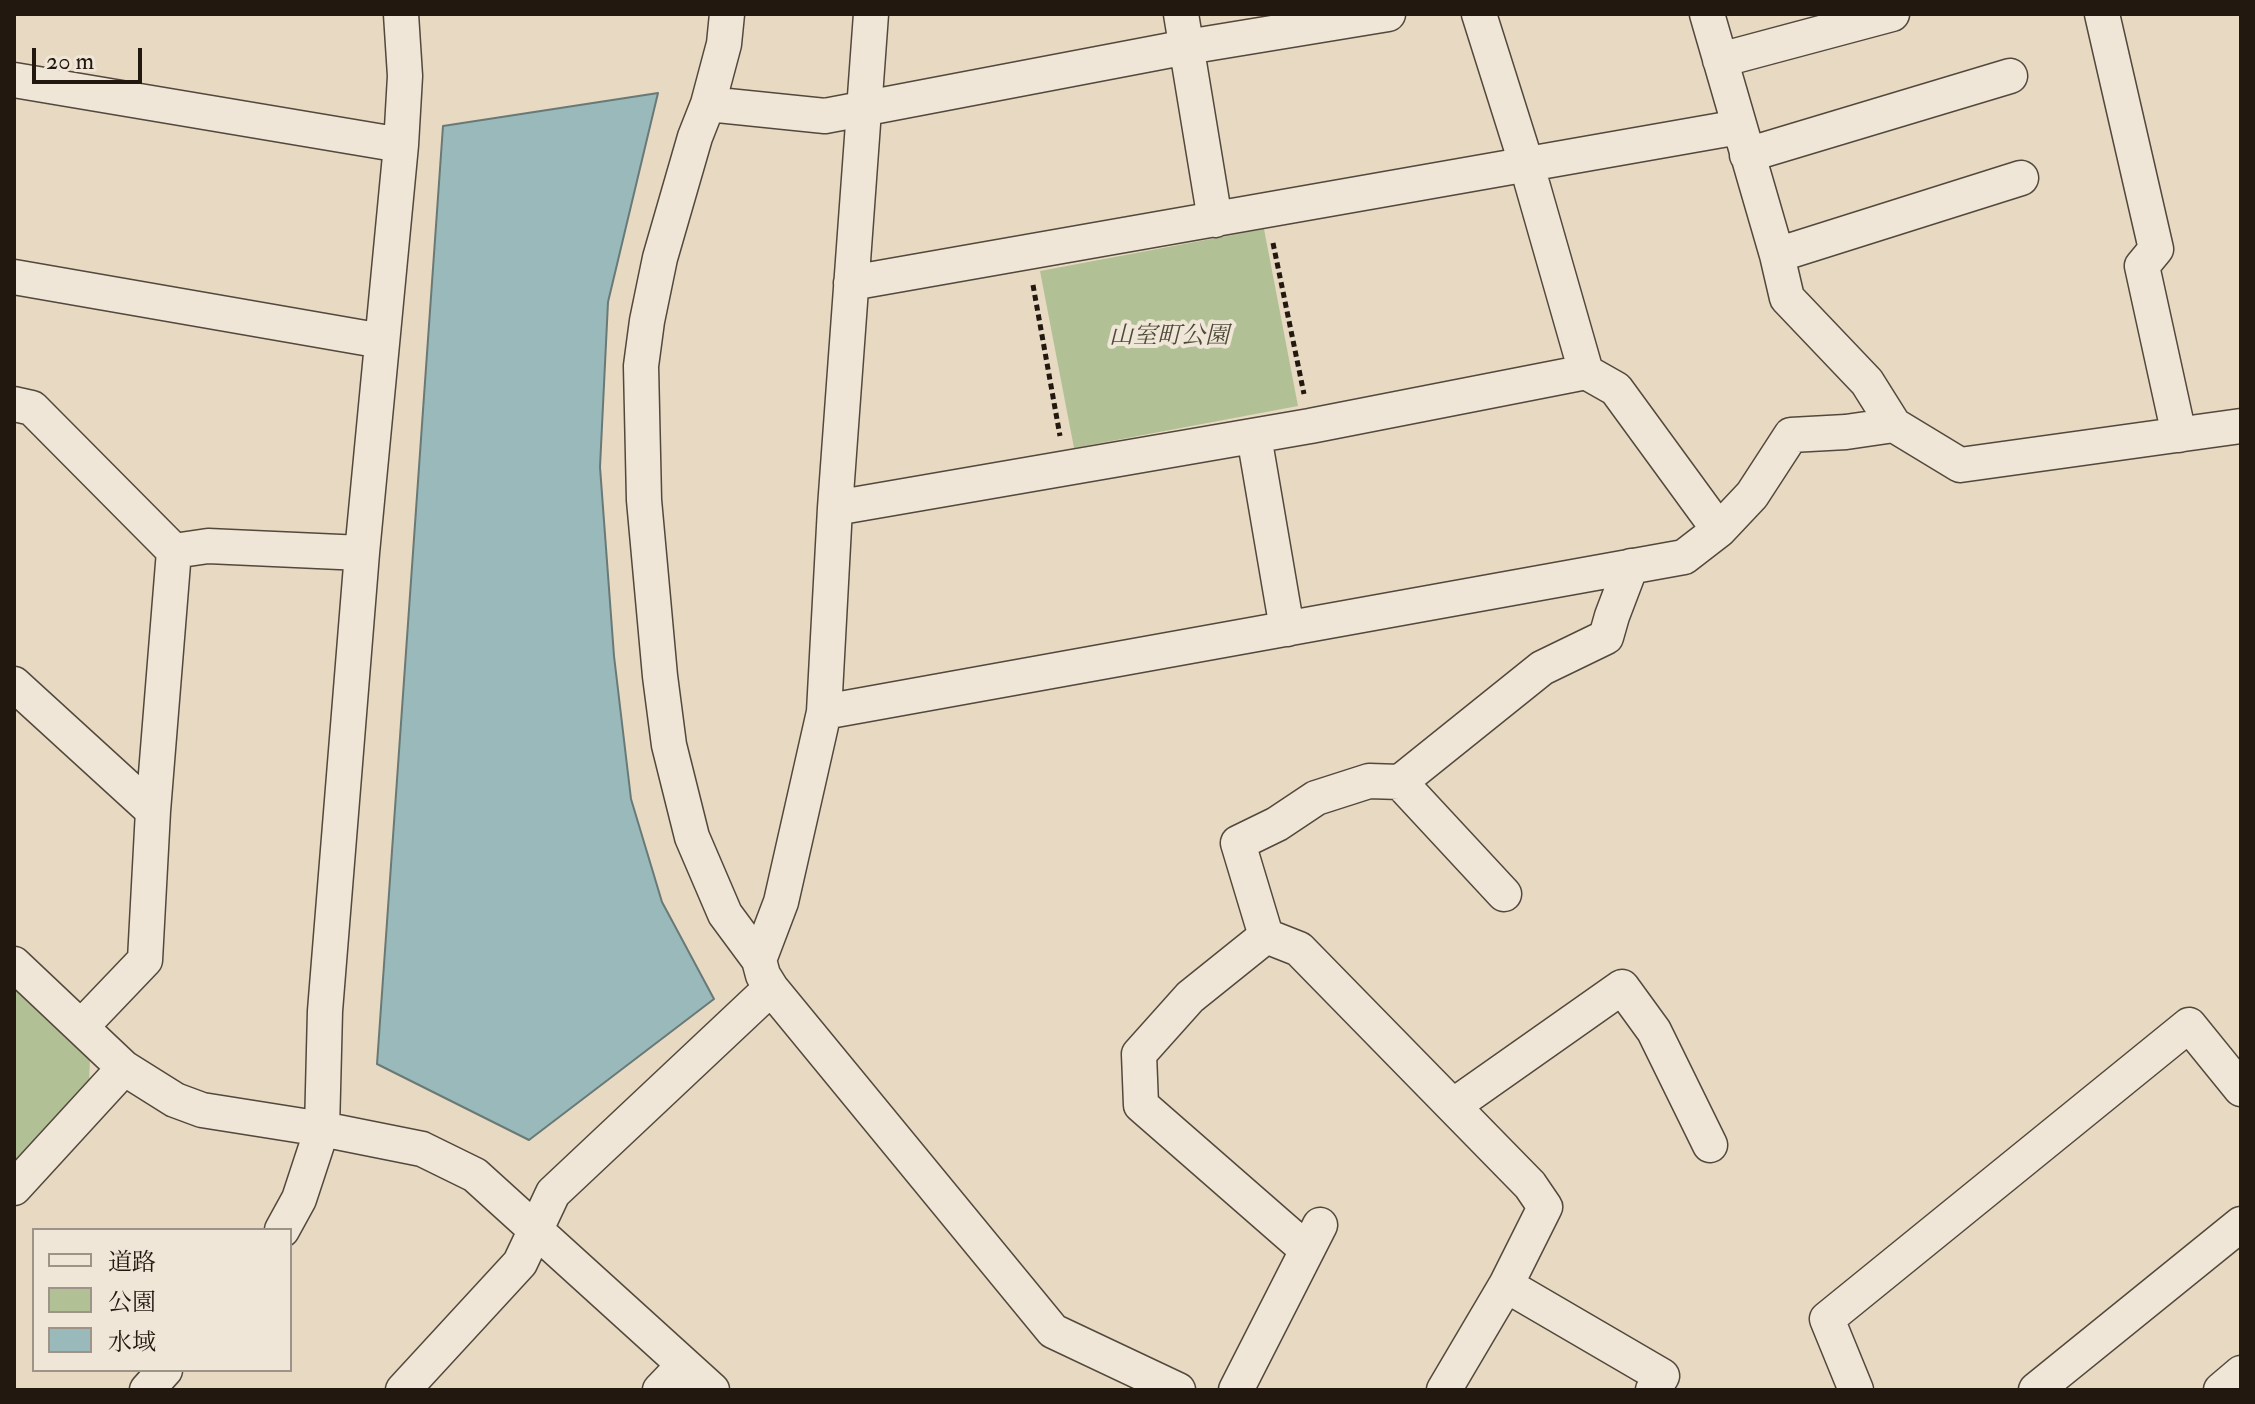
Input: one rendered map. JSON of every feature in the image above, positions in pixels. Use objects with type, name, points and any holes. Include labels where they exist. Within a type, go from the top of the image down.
[{"type":"street","points":[[283,1228],[299,1199],[322,1129],[325,1011],[362,553],[401,145],[405,76],[401,14]]},
{"type":"street","points":[[727,14],[724,44],[708,104],[695,137],[664,243],[641,366],[644,500],[660,676],[669,745],[692,837],[725,914],[765,974],[1053,1331],[1178,1390]]},
{"type":"street","points":[[403,1390],[520,1263],[553,1193],[765,974],[824,712],[835,508],[871,14]]},
{"type":"street","points":[[708,104],[825,116],[1184,30],[1388,14]]},
{"type":"street","points":[[1479,14],[1527,166],[1586,372]]},
{"type":"street","points":[[1707,14],[1787,298],[1867,382],[1894,425],[1960,465],[2241,426]]},
{"type":"street","points":[[1720,60],[1892,14]]},
{"type":"street","points":[[2102,14],[2156,249],[2142,266],[2179,435]]},
{"type":"street","points":[[1184,30],[1215,220]]},
{"type":"street","points":[[851,283],[1527,166],[1743,141],[2010,76]]},
{"type":"street","points":[[14,80],[401,145]]},
{"type":"street","points":[[1777,255],[2021,178]]},
{"type":"street","points":[[14,277],[382,341]]},
{"type":"street","points":[[835,508],[1310,426],[1586,372],[1616,389],[1719,530]]},
{"type":"street","points":[[14,404],[32,408],[174,551],[153,811],[145,960],[81,1027]]},
{"type":"street","points":[[824,712],[1684,557],[1719,530],[1752,495],[1791,435],[1894,425]]},
{"type":"street","points":[[1254,436],[1287,629]]},
{"type":"street","points":[[174,551],[208,546],[362,553]]},
{"type":"street","points":[[1266,936],[1238,843],[1277,824],[1316,798],[1369,781],[1400,782],[1542,668],[1606,637],[1631,566]]},
{"type":"street","points":[[14,684],[153,811]]},
{"type":"street","points":[[1400,782],[1504,894]]},
{"type":"street","points":[[1266,936],[1299,949],[1530,1185],[1545,1207],[1506,1285],[1444,1390]]},
{"type":"street","points":[[1236,1390],[1314,1238],[1141,1105],[1139,1054],[1190,997],[1266,936]]},
{"type":"street","points":[[14,964],[124,1068],[175,1100],[202,1110],[422,1149],[475,1175],[712,1390]]},
{"type":"street","points":[[1453,1106],[1622,987],[1654,1031],[1710,1145]]},
{"type":"street","points":[[1856,1390],[1827,1319],[2189,1025],[2241,1089]]},
{"type":"street","points":[[14,1188],[124,1068]]},
{"type":"street","points":[[2036,1390],[2241,1224]]},
{"type":"street","points":[[1506,1285],[1662,1376],[1653,1390]]},
{"type":"street","points":[[660,1390],[684,1365]]},
{"type":"street","points":[[147,1390],[163,1372]]},
{"type":"street","points":[[2221,1390],[2241,1373]]},
{"type":"path","points":[[1267,211],[1310,426]]},
{"type":"path","points":[[1027,252],[1066,469]]},
{"type":"green space","name":"山室町公園","points":[[1264,229],[1298,406],[1074,448],[1040,271]]},
{"type":"green space","points":[[14,989],[90,1057],[89,1085],[14,1166]]},
{"type":"water","points":[[658,93],[608,302],[600,467],[614,656],[631,799],[662,902],[714,999],[529,1140],[377,1064],[443,126]]}]
